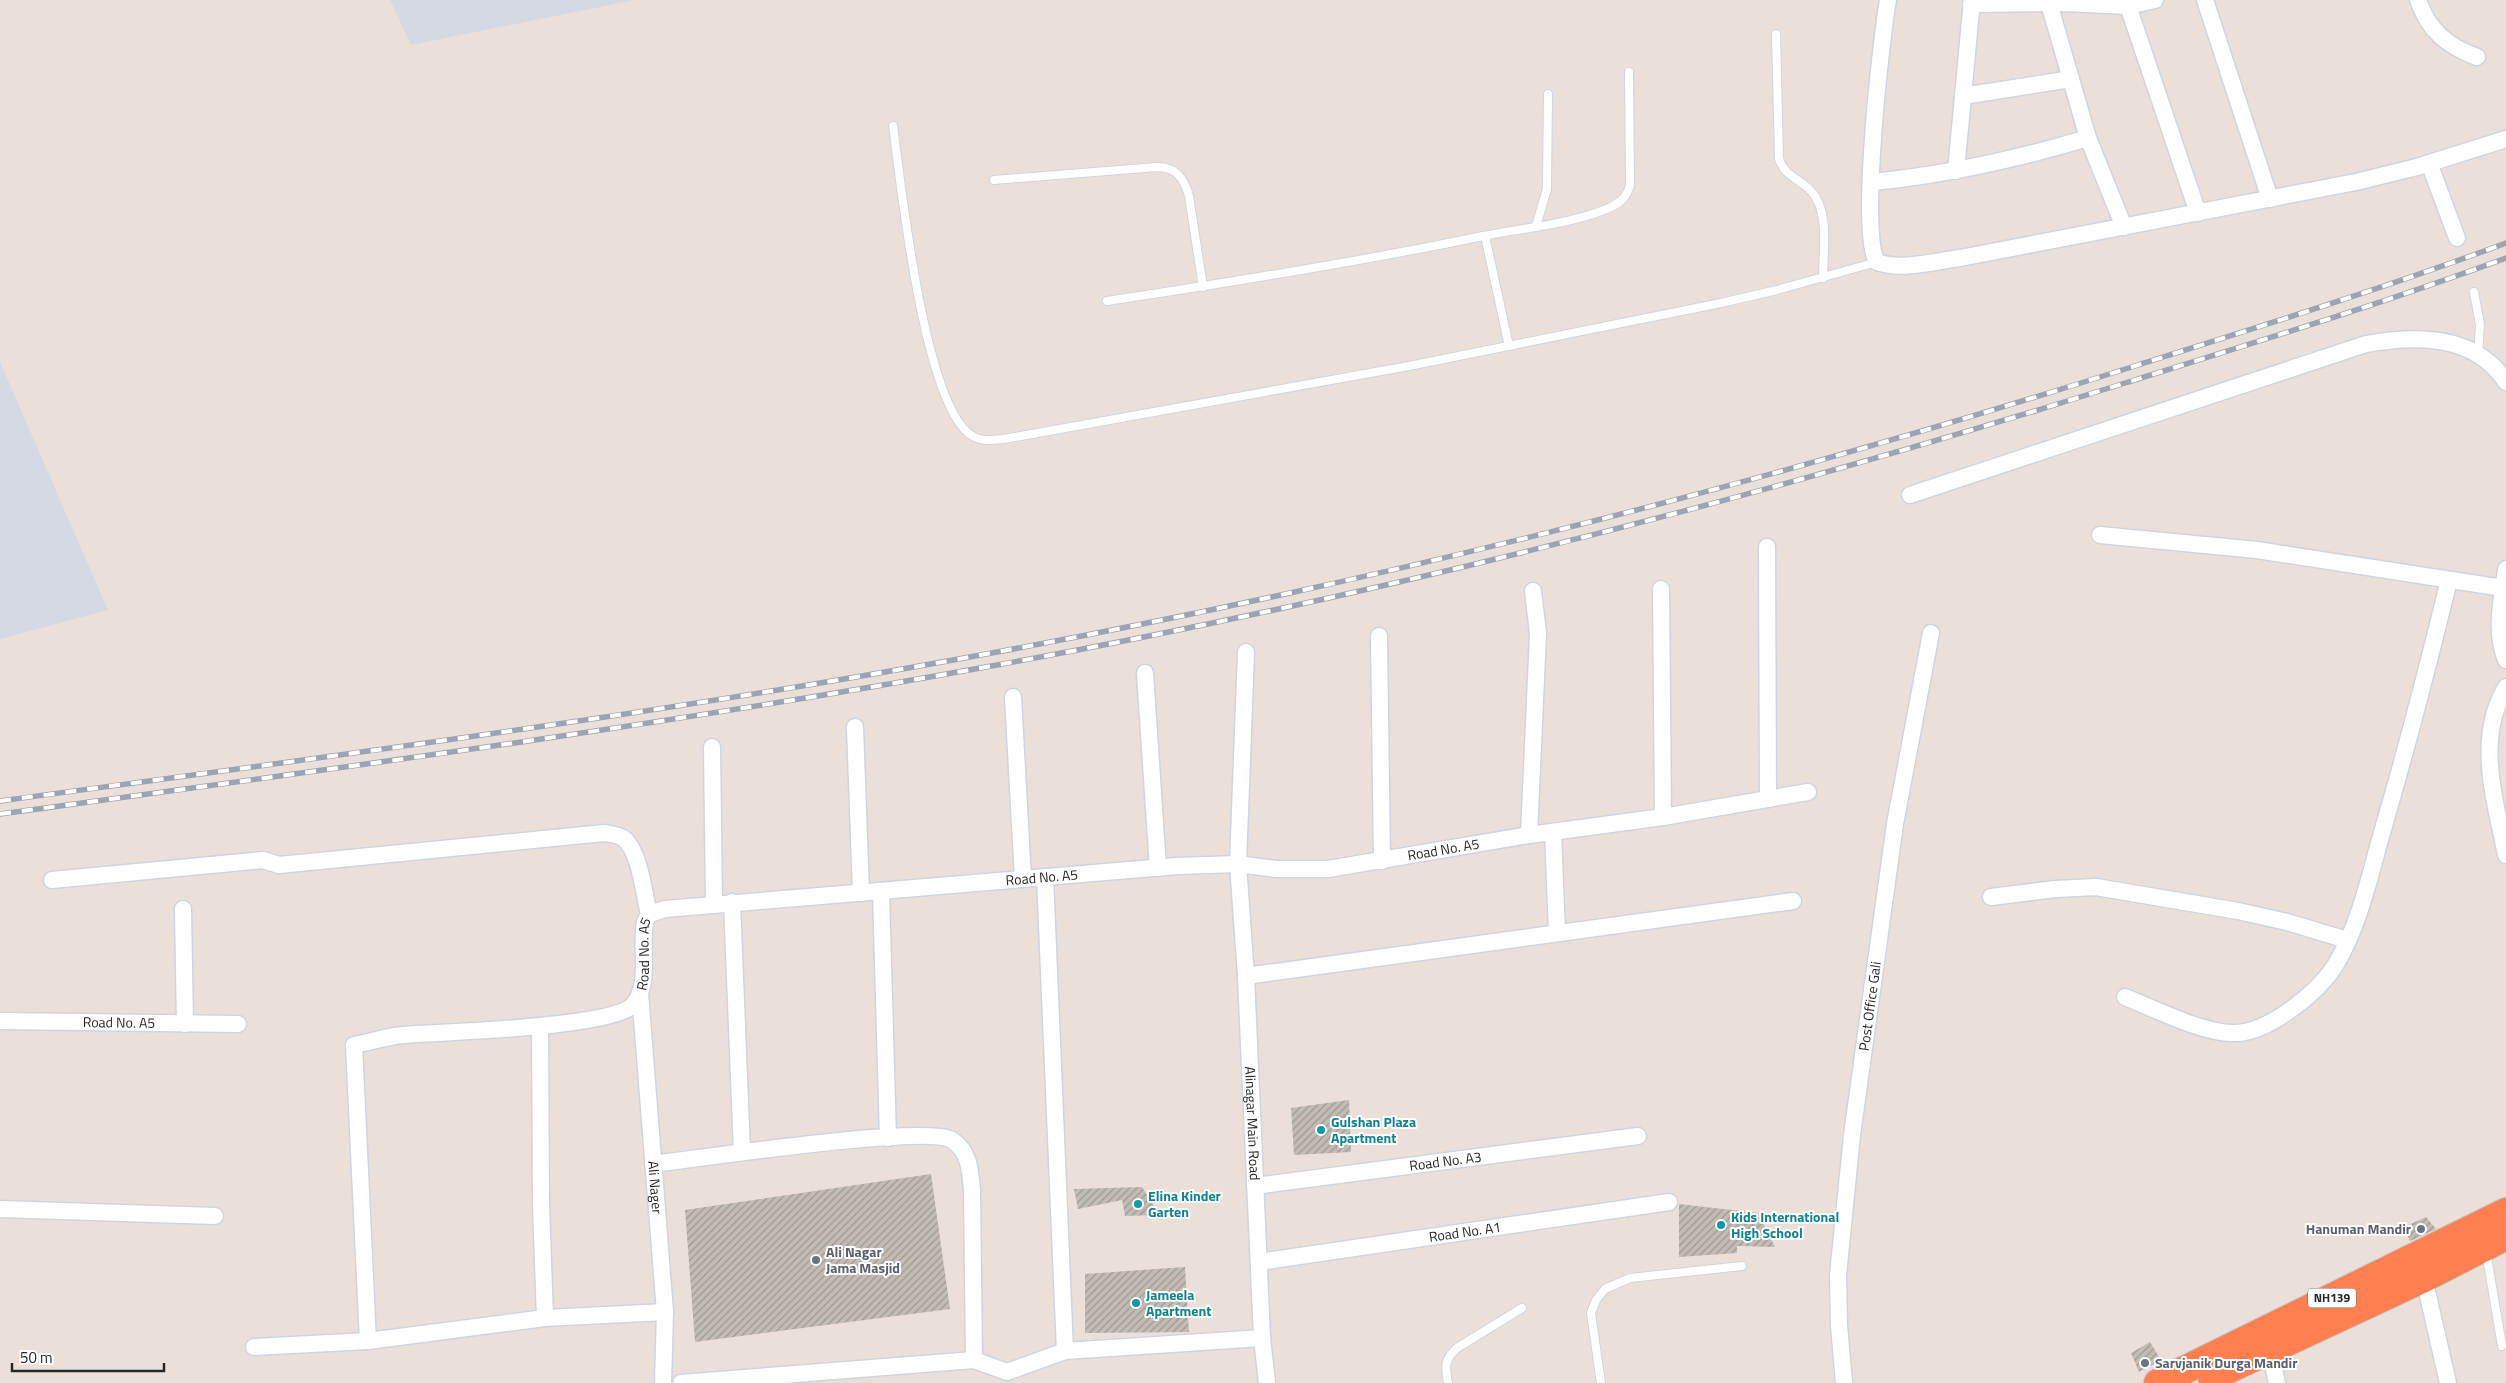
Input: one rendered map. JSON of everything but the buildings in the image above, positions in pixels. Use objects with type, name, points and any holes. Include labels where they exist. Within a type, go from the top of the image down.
[{"type":"highway","name":"NH139","points":[[2158,1383],[2506,1212]]},
{"type":"highway","name":"NH139","points":[[2200,1383],[2424,1278],[2496,1242]]},
{"type":"street","points":[[1888,0],[1875,105],[1872,248],[1877,262],[1893,265],[1960,258],[2270,199],[2356,182],[2429,163],[2506,139]]},
{"type":"street","points":[[1956,171],[1971,2],[2049,2],[2128,6],[2155,0]]},
{"type":"street","points":[[2205,0],[2270,199]]},
{"type":"street","points":[[2418,0],[2430,27],[2440,38],[2458,50],[2477,57]]},
{"type":"street","points":[[2049,2],[2088,138],[2124,227]]},
{"type":"street","points":[[2128,6],[2198,213]]},
{"type":"street","points":[[1963,96],[2071,80]]},
{"type":"street","points":[[1872,182],[1956,171],[2029,156],[2088,138]]},
{"type":"street","points":[[2429,163],[2457,238]]},
{"type":"street","points":[[1910,495],[2366,344],[2411,338],[2442,340],[2466,348],[2486,359],[2506,382]]},
{"type":"street","points":[[2100,535],[2257,550],[2503,588]]},
{"type":"street","points":[[1766,547],[1768,799]]},
{"type":"street","points":[[2506,569],[2499,630],[2501,648],[2506,660]]},
{"type":"street","points":[[2125,996],[2195,1024],[2235,1034],[2248,1032],[2263,1026],[2283,1014],[2317,986],[2337,963],[2357,920],[2404,761],[2449,580]]},
{"type":"street","points":[[1661,589],[1663,817]]},
{"type":"street","points":[[1529,835],[1538,633],[1533,591]]},
{"type":"street","name":"Post Office Gali","points":[[1844,1383],[1838,1325],[1838,1275],[1851,1144],[1892,842],[1931,633]]},
{"type":"street","points":[[1379,636],[1382,861]]},
{"type":"street","name":"Alinagar Main Road","points":[[1246,652],[1238,864],[1246,976],[1262,1338],[1267,1383]]},
{"type":"street","points":[[1145,673],[1158,868]]},
{"type":"street","points":[[2506,687],[2498,700],[2489,727],[2489,751],[2494,794],[2506,855]]},
{"type":"street","points":[[1013,698],[1023,879]]},
{"type":"street","points":[[855,727],[861,893]]},
{"type":"street","points":[[712,747],[714,904]]},
{"type":"street","name":"Road No. A5","points":[[368,1341],[354,1045],[400,1036],[540,1026],[606,1018],[625,1012],[634,1005],[640,993],[643,964],[643,932],[649,914],[665,909],[732,902],[881,892],[1158,868],[1238,864],[1301,870],[1382,861],[1529,835],[1663,817],[1808,792]]},
{"type":"street","points":[[1554,832],[1558,934]]},
{"type":"street","points":[[52,880],[263,860],[279,865],[604,833],[622,837],[631,848],[638,867],[649,914]]},
{"type":"street","points":[[1045,877],[1065,1351]]},
{"type":"street","points":[[1991,897],[2062,888],[2096,887],[2246,912],[2347,940]]},
{"type":"street","points":[[881,892],[888,1138]]},
{"type":"street","points":[[1246,976],[1793,901]]},
{"type":"street","points":[[732,902],[742,1152]]},
{"type":"street","points":[[184,909],[185,1024]]},
{"type":"street","name":"Ali Nager","points":[[640,993],[665,1312],[663,1383]]},
{"type":"street","name":"Road No. A5","points":[[0,1022],[238,1024]]},
{"type":"street","points":[[540,1026],[541,1205],[545,1318]]},
{"type":"street","points":[[653,1164],[742,1152],[888,1138],[929,1136],[950,1139],[962,1149],[970,1166],[972,1190],[974,1360]]},
{"type":"street","name":"Road No. A3","points":[[1255,1186],[1638,1136]]},
{"type":"street","name":"Road No. A1","points":[[1259,1262],[1669,1202]]},
{"type":"street","points":[[0,1209],[214,1216]]},
{"type":"street","points":[[2424,1278],[2448,1383]]},
{"type":"street","points":[[254,1347],[368,1341],[545,1318],[665,1312]]},
{"type":"street","points":[[681,1383],[974,1360],[1008,1378],[1065,1351],[1262,1338]]},
{"type":"street","points":[[2270,1350],[2277,1383]]},
{"type":"lane","points":[[1776,34],[1780,159],[1782,168],[1790,177],[1810,190],[1817,200],[1822,219],[1822,278]]},
{"type":"lane","points":[[1107,301],[1299,271],[1593,214],[1622,201],[1628,194],[1631,172],[1628,72]]},
{"type":"lane","points":[[1536,226],[1547,189],[1548,94]]},
{"type":"lane","points":[[893,126],[913,269],[930,349],[953,412],[962,426],[971,435],[980,439],[1004,440],[1509,346],[1721,303],[1877,262]]},
{"type":"lane","points":[[994,180],[1157,167],[1166,167],[1176,171],[1186,185],[1203,287]]},
{"type":"lane","points":[[1485,236],[1509,346]]},
{"type":"lane","points":[[2474,292],[2480,324],[2478,354]]},
{"type":"lane","points":[[2496,1242],[2502,1346]]},
{"type":"lane","points":[[1601,1383],[1591,1313],[1596,1300],[1605,1290],[1630,1278],[1742,1266]]},
{"type":"lane","points":[[1448,1383],[1446,1370],[1448,1357],[1457,1348],[1522,1308]]},
{"type":"shaded area","points":[[390,0],[635,0],[411,45]]},
{"type":"shaded area","points":[[0,362],[108,610],[0,639]]},
{"type":"railway","points":[[0,801],[500,732],[749,695],[997,652],[1286,594],[1572,526],[1856,450],[1997,409],[2277,321],[2415,276],[2506,243]]},
{"type":"railway","points":[[0,814],[624,727],[997,665],[1283,608],[1566,542],[1847,466],[1986,426],[2269,338],[2506,258]]},
{"type":"place","name":"Gulshan Plaza Apartment","points":[[1321,1130]]},
{"type":"place","name":"Elina Kinder Garten","points":[[1138,1204]]},
{"type":"place","name":"Kids International High School","points":[[1721,1225]]},
{"type":"place","name":"Hanuman Mandir","points":[[2421,1229]]},
{"type":"place","name":"Ali Nagar Jama Masjid","points":[[816,1260]]},
{"type":"place","name":"Jameela Apartment","points":[[1136,1303]]},
{"type":"place","name":"Sarvjanik Durga Mandir","points":[[2145,1363]]}]
